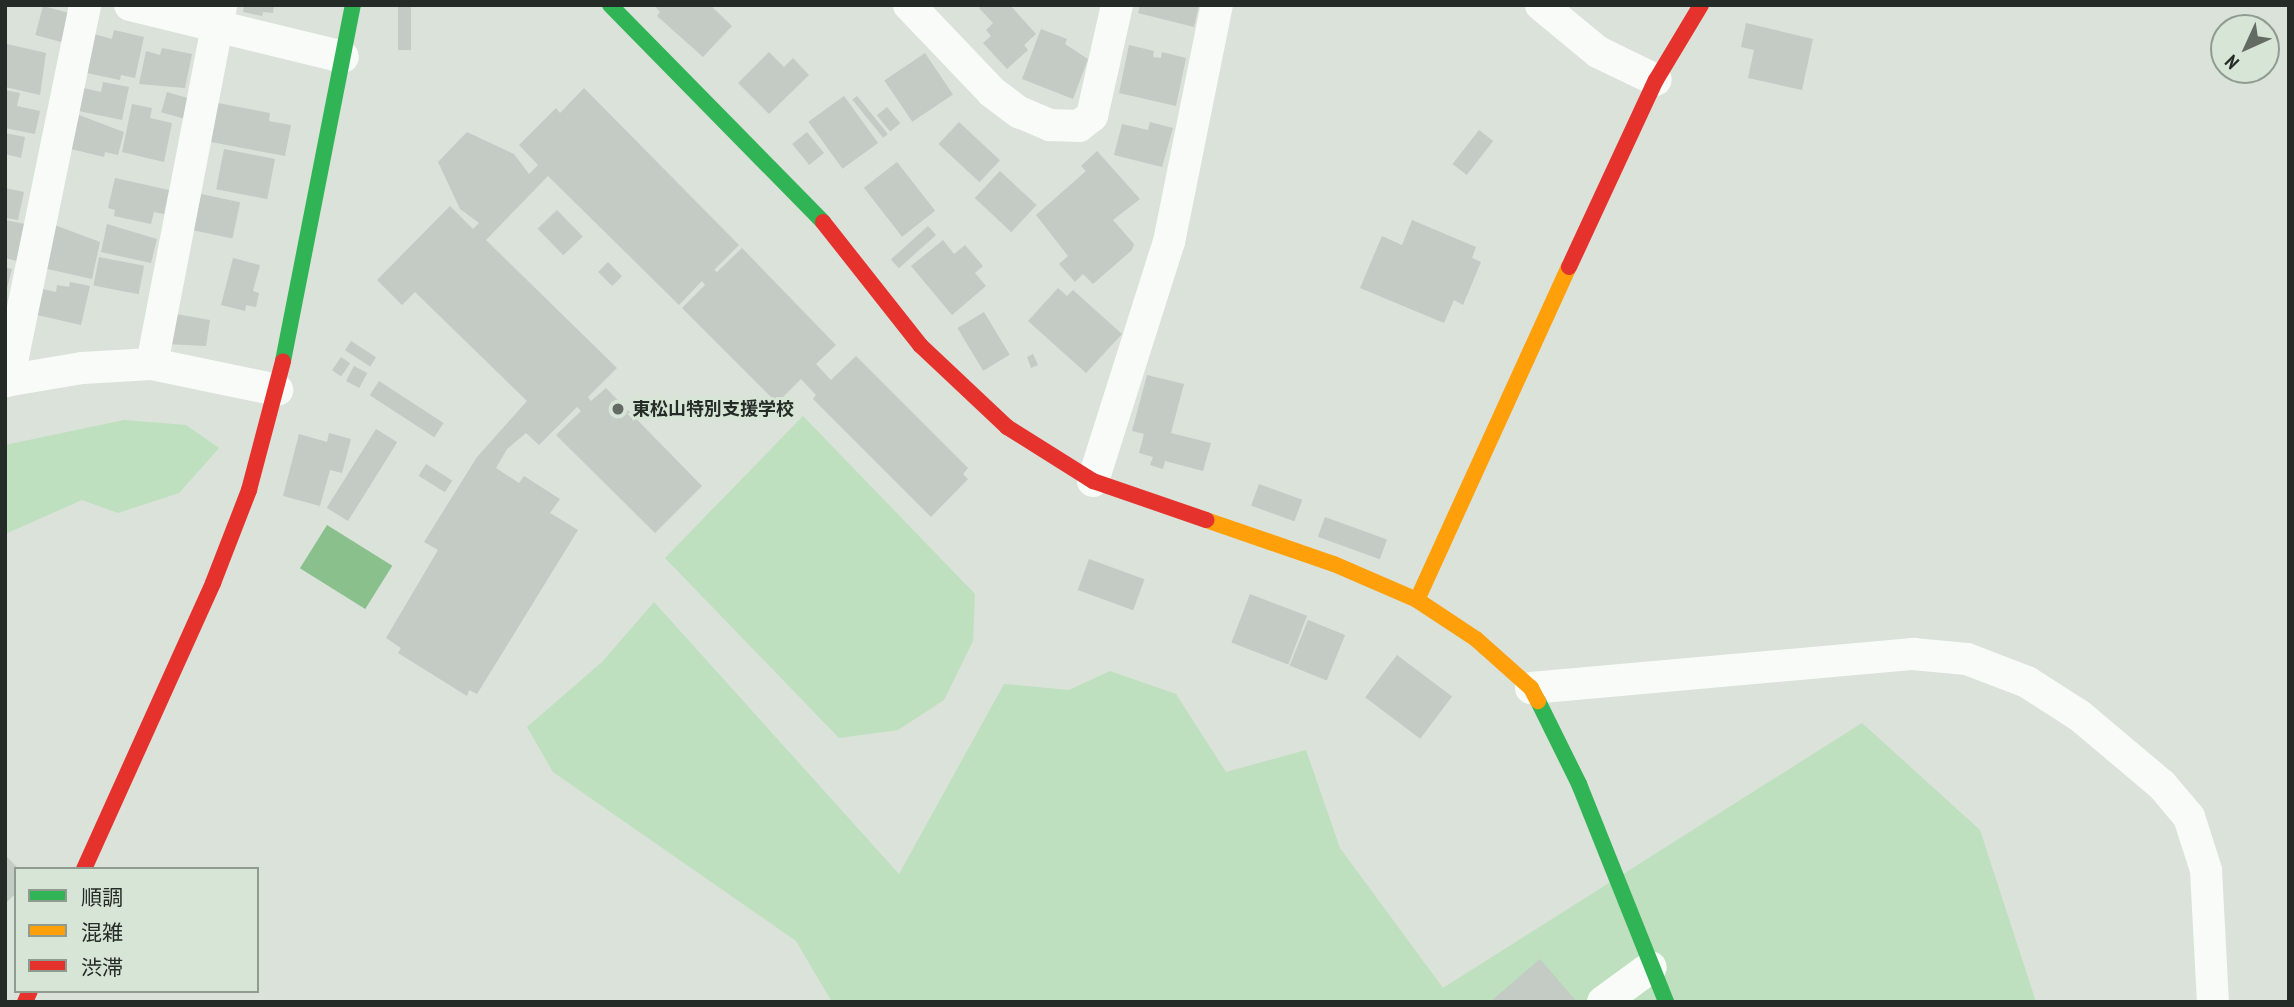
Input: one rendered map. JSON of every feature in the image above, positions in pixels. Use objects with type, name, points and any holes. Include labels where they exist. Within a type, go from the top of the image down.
[{"type":"street","points":[[85,5],[6,381],[82,368],[152,364],[277,390]]},
{"type":"street","points":[[130,5],[219,14],[343,57]]},
{"type":"street","points":[[85,867],[213,583],[249,490],[277,390],[353,5]]},
{"type":"street","points":[[610,5],[790,184],[943,370],[1007,427],[1093,481],[1334,564],[1417,600],[1476,639],[1531,688],[1579,784],[1666,1002]]},
{"type":"street","points":[[909,5],[992,92],[1019,112],[1050,125],[1079,126],[1092,116],[1117,5]]},
{"type":"street","points":[[1093,481],[1169,242],[1217,5]]},
{"type":"street","points":[[1541,5],[1598,52],[1656,80]]},
{"type":"street","points":[[1417,600],[1656,80],[1701,5]]},
{"type":"street","points":[[152,364],[219,14]]},
{"type":"street","points":[[1531,688],[1913,654],[1967,659],[2027,682],[2080,716],[2162,785],[2189,817],[2206,870],[2213,1002]]},
{"type":"street","points":[[1603,1002],[1651,967]]},
{"type":"shaded area","points":[[803,416],[975,594],[973,641],[944,700],[898,730],[839,738],[665,558]]},
{"type":"shaded area","points":[[124,420],[186,425],[219,448],[179,493],[118,513],[82,500],[5,534],[5,445]]},
{"type":"shaded area","points":[[327,525],[392,566],[365,609],[300,568]]},
{"type":"shaded area","points":[[654,602],[899,874],[1004,684],[1069,690],[1110,671],[1176,694],[1226,772],[1306,750],[1340,848],[1443,988],[1862,723],[1980,830],[2036,1002],[832,1002],[796,941],[553,772],[527,727],[602,662]]},
{"type":"building","points":[[244,5],[274,5],[273,13],[263,12],[262,16],[243,12]]},
{"type":"building","points":[[398,5],[411,5],[411,50],[398,50]]},
{"type":"building","points":[[654,5],[710,5],[732,26],[703,57],[657,16],[660,12]]},
{"type":"building","points":[[982,5],[1010,5],[1036,34],[1024,45],[1028,50],[1007,69],[983,43],[991,36],[986,30],[993,23],[979,8]]},
{"type":"building","points":[[1140,5],[1199,5],[1194,27],[1138,13]]},
{"type":"building","points":[[43,6],[70,13],[62,42],[35,35]]},
{"type":"building","points":[[1746,23],[1813,39],[1802,90],[1748,78],[1754,50],[1741,47]]},
{"type":"building","points":[[1041,29],[1067,39],[1065,44],[1088,59],[1073,99],[1022,79]]},
{"type":"building","points":[[114,30],[144,37],[135,78],[121,75],[120,80],[82,72],[94,34],[112,39]]},
{"type":"building","points":[[7,44],[46,53],[40,95],[5,87]]},
{"type":"building","points":[[1129,45],[1154,51],[1153,57],[1161,58],[1162,52],[1186,58],[1176,106],[1119,93]]},
{"type":"building","points":[[162,48],[192,54],[185,88],[139,84],[146,51],[160,55]]},
{"type":"building","points":[[769,52],[784,67],[793,58],[809,75],[769,114],[738,83]]},
{"type":"building","points":[[925,53],[953,94],[912,122],[884,80]]},
{"type":"building","points":[[103,82],[129,87],[122,120],[74,110],[79,87],[101,92]]},
{"type":"building","points":[[584,88],[739,245],[714,270],[717,272],[742,248],[836,345],[816,364],[831,380],[856,356],[968,468],[963,474],[968,479],[931,517],[813,399],[816,395],[801,379],[777,403],[682,308],[705,285],[702,281],[679,305],[548,176],[486,240],[617,368],[588,397],[591,401],[606,388],[702,486],[655,533],[556,435],[581,411],[577,407],[539,445],[526,433],[507,449],[496,468],[519,483],[524,476],[560,499],[550,513],[578,530],[477,694],[469,690],[467,696],[398,653],[401,648],[386,638],[438,550],[424,542],[477,457],[527,401],[415,292],[402,305],[377,280],[450,206],[473,229],[479,223],[460,209],[438,162],[467,132],[514,154],[529,174],[538,165],[519,145],[556,108],[560,113]]},
{"type":"building","points":[[5,90],[20,93],[17,106],[40,111],[35,134],[5,128]]},
{"type":"building","points":[[167,92],[192,99],[186,119],[161,112]]},
{"type":"building","points":[[844,96],[878,143],[842,169],[808,122]]},
{"type":"building","points":[[857,96],[888,134],[883,138],[852,100]]},
{"type":"building","points":[[218,103],[270,113],[269,121],[291,125],[285,156],[211,142]]},
{"type":"building","points":[[132,104],[152,108],[150,118],[172,123],[164,162],[122,152]]},
{"type":"building","points":[[887,107],[900,123],[890,132],[877,115]]},
{"type":"building","points":[[79,115],[124,132],[118,155],[105,152],[104,157],[71,149]]},
{"type":"building","points":[[959,122],[1000,160],[979,182],[939,144]]},
{"type":"building","points":[[1150,122],[1173,128],[1162,167],[1114,155],[1122,124],[1148,130]]},
{"type":"building","points":[[1479,130],[1493,141],[1467,175],[1453,164]]},
{"type":"building","points":[[807,132],[824,153],[809,165],[792,144]]},
{"type":"building","points":[[5,133],[25,137],[21,158],[5,154]]},
{"type":"building","points":[[224,149],[275,159],[267,199],[216,189]]},
{"type":"building","points":[[1097,151],[1140,199],[1113,220],[1134,244],[1132,250],[1093,284],[1083,274],[1075,282],[1059,264],[1068,256],[1036,215],[1086,171],[1081,166]]},
{"type":"building","points":[[897,162],[935,211],[902,237],[864,188]]},
{"type":"building","points":[[1000,171],[1037,205],[1011,232],[975,198]]},
{"type":"building","points":[[115,178],[169,190],[164,214],[154,212],[151,224],[114,216],[115,210],[108,208]]},
{"type":"building","points":[[5,188],[24,192],[18,220],[5,218]]},
{"type":"building","points":[[201,194],[240,202],[232,239],[193,230]]},
{"type":"building","points":[[557,210],[583,237],[563,255],[538,229]]},
{"type":"building","points":[[5,220],[25,224],[17,261],[5,258]]},
{"type":"building","points":[[1412,220],[1476,247],[1472,258],[1481,262],[1463,305],[1454,300],[1444,323],[1360,288],[1382,236],[1402,245]]},
{"type":"building","points":[[52,224],[100,242],[92,279],[43,268]]},
{"type":"building","points":[[107,224],[157,239],[151,263],[101,252]]},
{"type":"building","points":[[928,226],[936,235],[899,268],[891,259]]},
{"type":"building","points":[[943,240],[954,254],[965,245],[983,266],[975,273],[986,286],[952,315],[911,266]]},
{"type":"building","points":[[99,257],[144,266],[139,294],[93,285]]},
{"type":"building","points":[[233,258],[260,265],[253,291],[259,293],[256,307],[246,305],[245,311],[221,305]]},
{"type":"building","points":[[608,262],[622,276],[612,286],[598,272]]},
{"type":"building","points":[[5,267],[12,269],[6,292],[5,292]]},
{"type":"building","points":[[70,282],[90,286],[81,325],[37,315],[43,289],[56,292],[57,285],[69,287]]},
{"type":"building","points":[[1058,288],[1067,296],[1073,290],[1122,334],[1086,373],[1028,321]]},
{"type":"building","points":[[984,312],[1010,355],[983,371],[957,328]]},
{"type":"building","points":[[176,314],[210,320],[206,346],[166,344]]},
{"type":"building","points":[[351,341],[376,357],[370,367],[345,350]]},
{"type":"building","points":[[1033,354],[1038,365],[1031,368],[1027,357]]},
{"type":"building","points":[[341,357],[350,363],[341,376],[332,370]]},
{"type":"building","points":[[354,366],[367,373],[359,388],[346,381]]},
{"type":"building","points":[[1147,375],[1184,384],[1171,433],[1211,443],[1203,471],[1165,461],[1163,469],[1150,465],[1153,457],[1139,453],[1144,434],[1132,431]]},
{"type":"building","points":[[379,381],[444,423],[434,437],[370,395]]},
{"type":"building","points":[[376,429],[397,442],[348,521],[327,508]]},
{"type":"building","points":[[329,433],[351,439],[342,473],[330,470],[320,506],[283,496],[299,434],[327,442]]},
{"type":"building","points":[[426,464],[452,480],[445,492],[419,476]]},
{"type":"building","points":[[1259,484],[1302,500],[1294,521],[1251,506]]},
{"type":"building","points":[[1325,517],[1387,540],[1380,559],[1318,537]]},
{"type":"building","points":[[1089,559],[1144,579],[1133,610],[1078,590]]},
{"type":"building","points":[[1250,594],[1307,616],[1288,664],[1231,643]]},
{"type":"building","points":[[1308,620],[1345,635],[1327,680],[1290,665]]},
{"type":"building","points":[[1397,655],[1452,697],[1420,739],[1365,697]]},
{"type":"building","points":[[5,855],[17,867],[14,867],[14,895],[5,904]]},
{"type":"building","points":[[1540,959],[1577,1002],[1490,1002]]},
{"type":"traffic: fast","points":[[283,361],[353,5]]},
{"type":"traffic: fast","points":[[610,5],[823,222]]},
{"type":"traffic: fast","points":[[1538,701],[1579,784],[1666,1002]]},
{"type":"traffic: slow","points":[[1417,600],[1569,267]]},
{"type":"traffic: slow","points":[[1206,520],[1334,564],[1417,600],[1476,639],[1531,688],[1538,701]]},
{"type":"traffic: jam","points":[[1569,267],[1656,80],[1701,5]]},
{"type":"traffic: jam","points":[[823,222],[920,345],[1007,427],[1093,481],[1206,520]]},
{"type":"traffic: jam","points":[[85,867],[213,583],[249,490],[283,361]]},
{"type":"traffic: jam","points":[[25,1002],[29,993]]},
{"type":"place","name":"東松山特別支援学校","points":[[618,409]]}]
